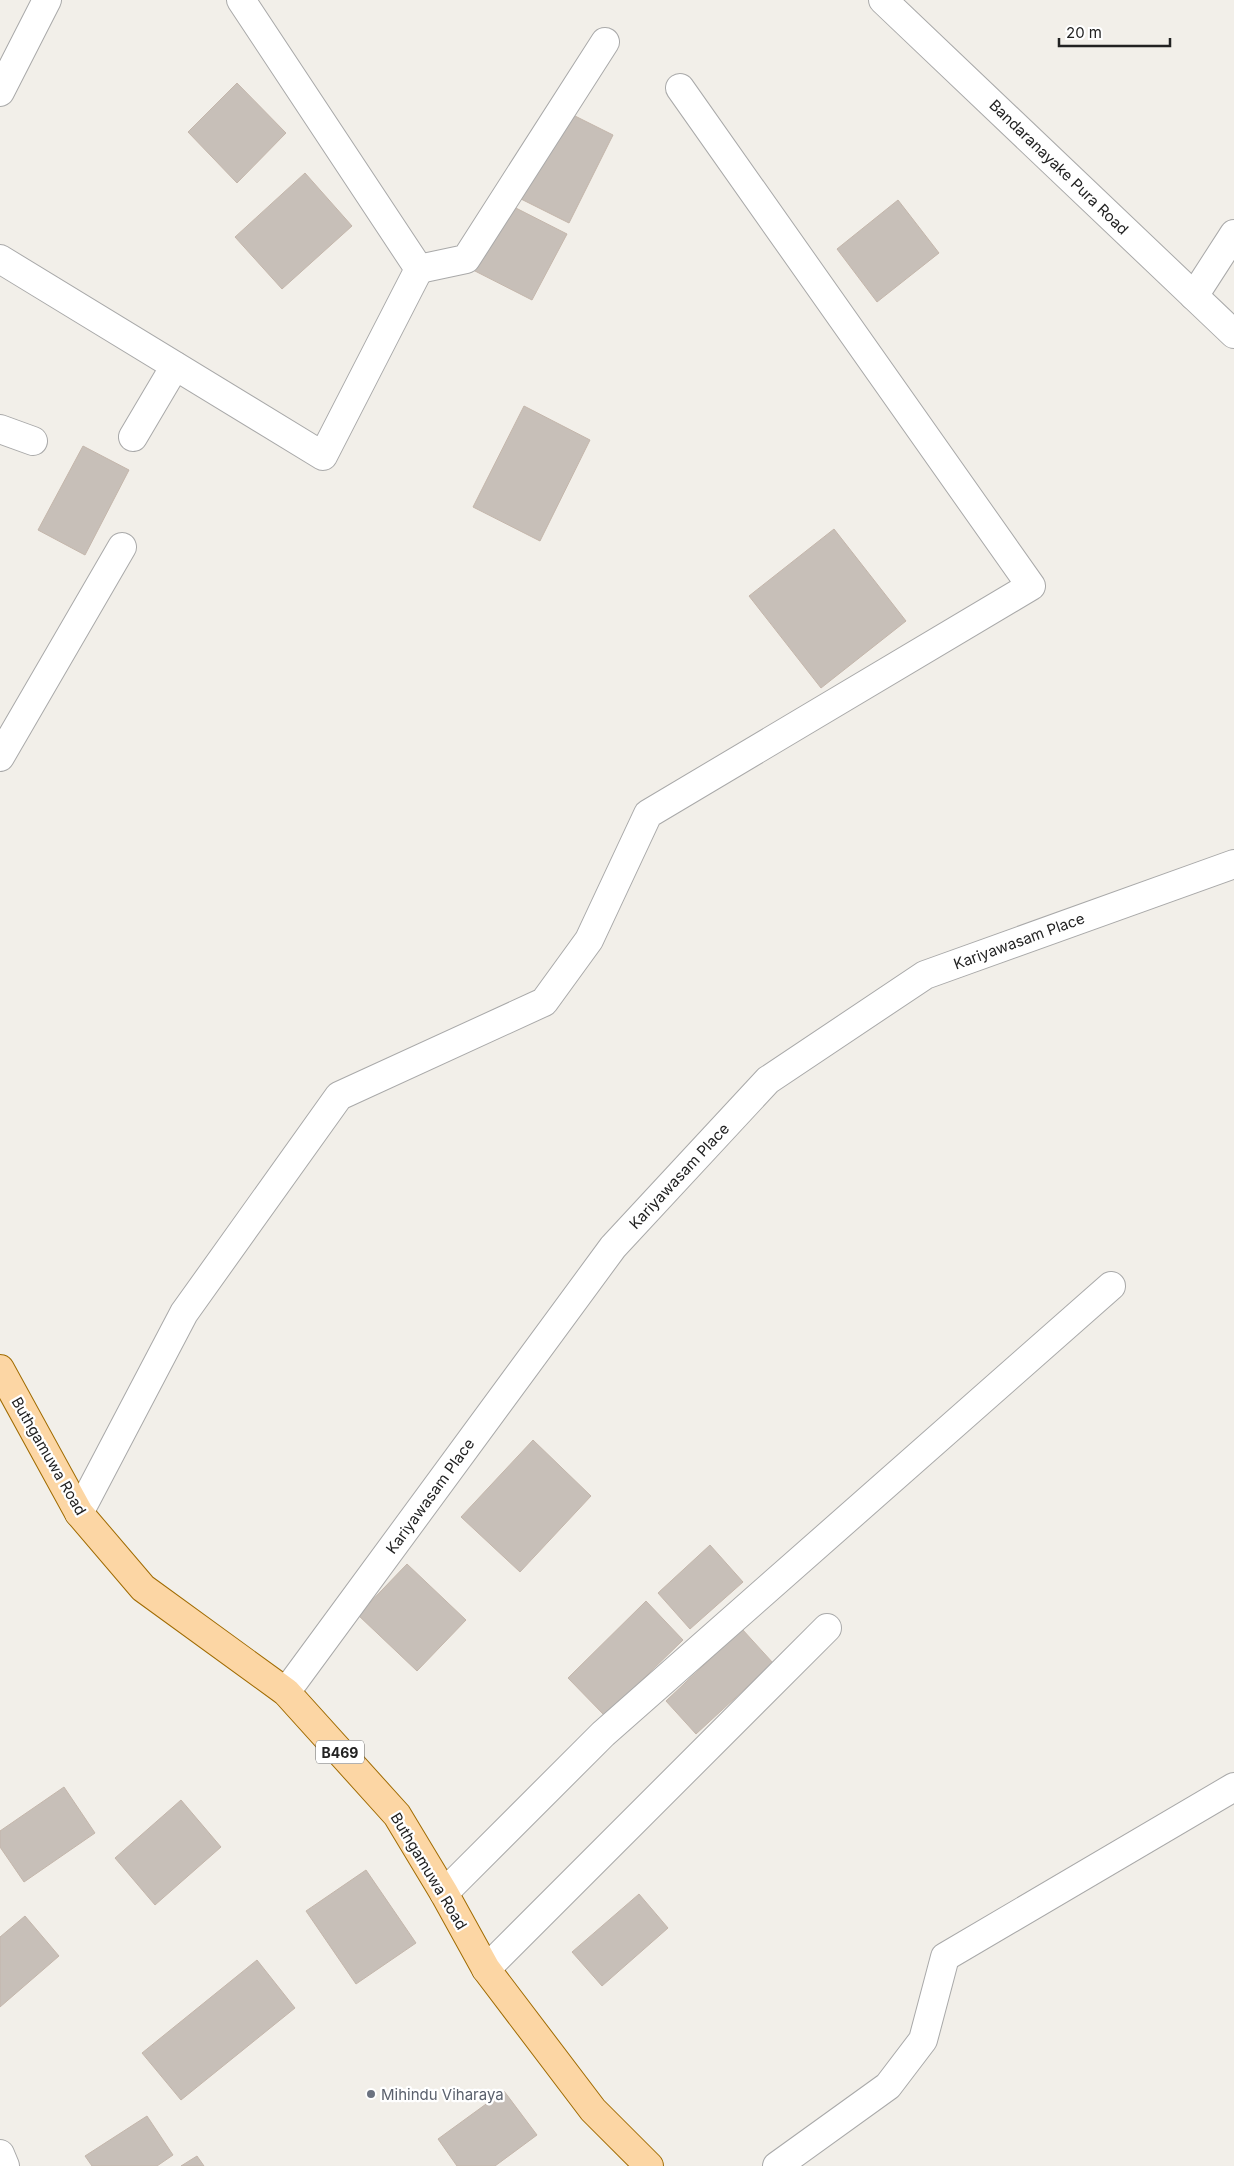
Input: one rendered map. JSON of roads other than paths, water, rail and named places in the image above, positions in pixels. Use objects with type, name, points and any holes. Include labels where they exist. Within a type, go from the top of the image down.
[{"type":"main road","name":"Buthgamuwa Road","points":[[0,1369],[79,1513],[144,1588],[286,1692],[397,1815],[444,1893],[486,1969],[593,2110],[650,2166]]},
{"type":"street","points":[[0,92],[47,0]]},
{"type":"street","points":[[241,0],[419,269]]},
{"type":"street","name":"Bandaranayake Pura Road","points":[[883,0],[1234,334]]},
{"type":"street","points":[[419,269],[466,259],[606,42]]},
{"type":"street","points":[[79,1513],[184,1313],[339,1096],[544,1002],[589,940],[648,814],[1031,586],[680,88]]},
{"type":"street","points":[[1194,296],[1234,234]]},
{"type":"street","points":[[0,259],[323,456],[419,269]]},
{"type":"street","points":[[133,437],[175,366]]},
{"type":"street","points":[[0,429],[33,441]]},
{"type":"street","points":[[0,756],[122,547]]},
{"type":"street","name":"Kariyawasam Place","points":[[286,1692],[613,1247],[768,1080],[925,975],[1234,864]]},
{"type":"street","points":[[444,1893],[602,1734],[1111,1286]]},
{"type":"street","points":[[486,1969],[827,1628]]},
{"type":"street","points":[[777,2166],[888,2086],[923,2040],[945,1957],[1234,1788]]},
{"type":"street","points":[[0,2154],[5,2166]]},
{"type":"place","name":"Mihindu Viharaya","points":[[371,2094]]}]
